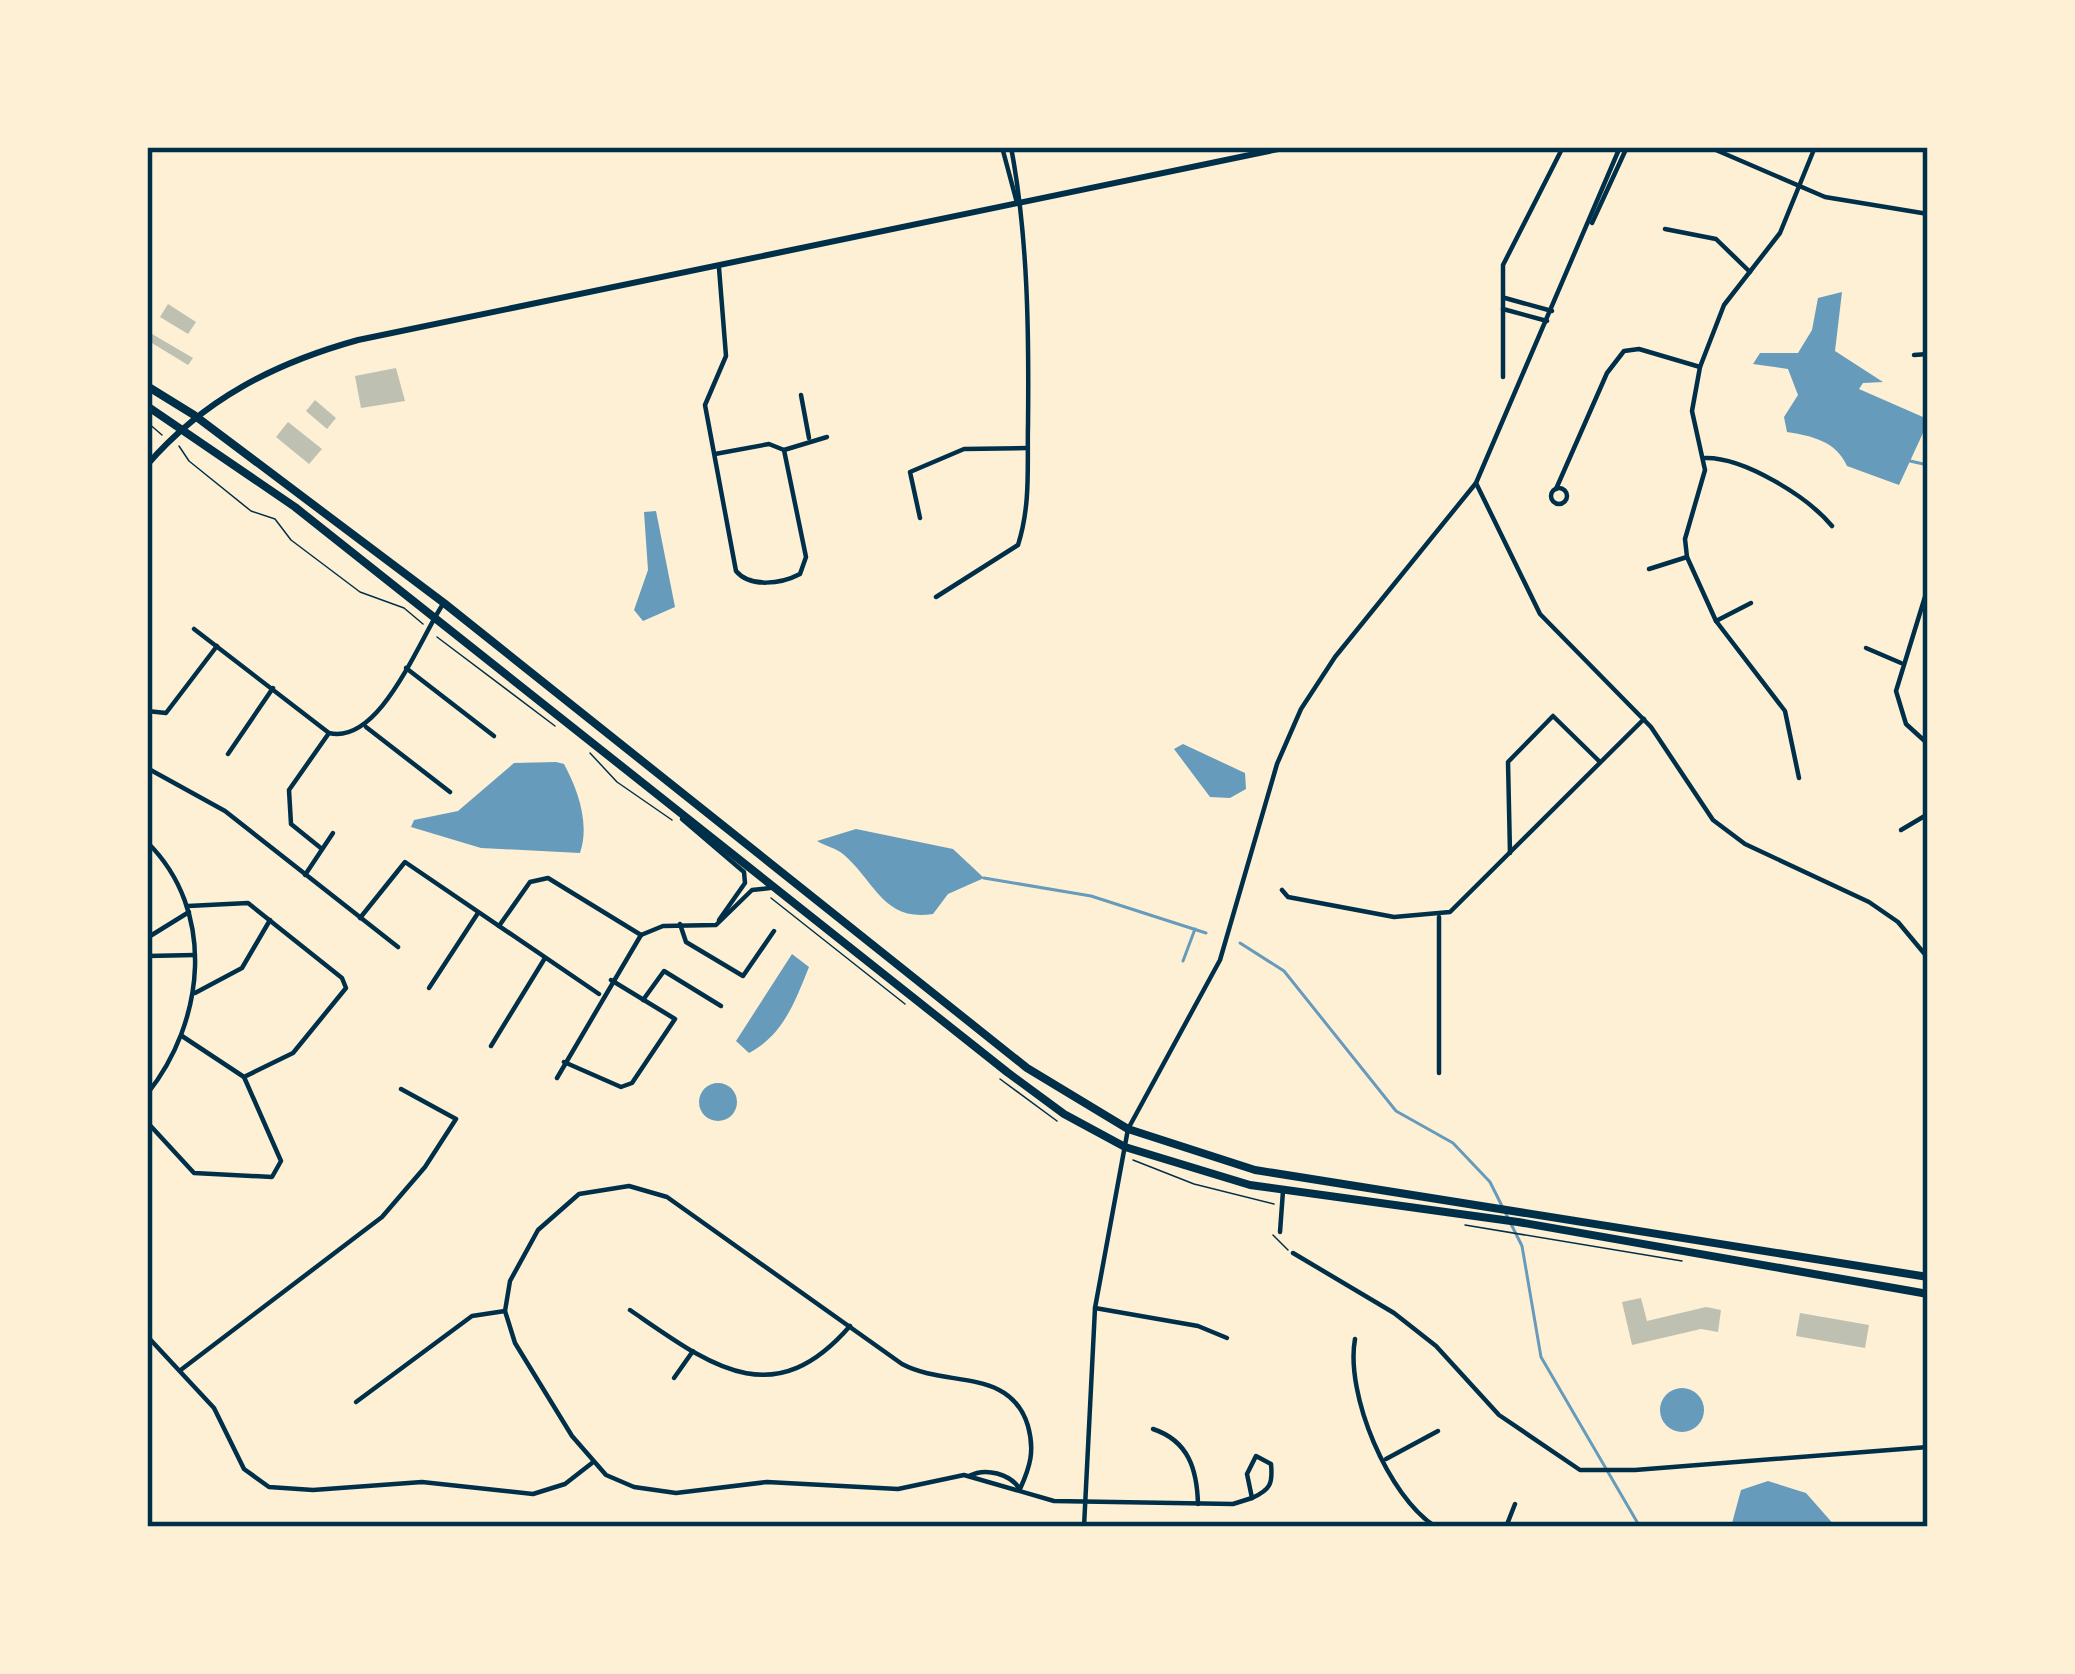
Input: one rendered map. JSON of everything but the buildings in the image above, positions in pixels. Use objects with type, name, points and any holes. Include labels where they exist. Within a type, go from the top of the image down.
[{"type":"highway","points":[[147,386],[194,415],[444,603],[1027,1068],[1128,1129],[1255,1170],[1928,1277]]},
{"type":"highway","points":[[147,406],[295,507],[1007,1072],[1064,1114],[1125,1147],[1283,1196],[1518,1222],[1928,1294]]},
{"type":"main road","points":[[147,465],[194,415],[287,362],[337,346],[1288,147]]},
{"type":"street","points":[[599,147],[868,147]]},
{"type":"street","points":[[1002,147],[1017,202]]},
{"type":"street","points":[[936,597],[1018,544],[1029,492],[1024,242],[1011,147]]},
{"type":"street","points":[[1503,377],[1507,252],[1540,200],[1563,147]]},
{"type":"street","points":[[1084,1527],[1095,1309],[1128,1129],[1220,960],[1277,764],[1301,709],[1334,657],[1476,483],[1623,147]]},
{"type":"street","points":[[1709,147],[1799,188],[1855,206],[1928,214]]},
{"type":"street","points":[[1799,778],[1785,712],[1716,621],[1687,556],[1686,529],[1706,458],[1692,410],[1700,367],[1724,305],[1768,255],[1815,147]]},
{"type":"street","points":[[1665,229],[1716,239],[1750,272]]},
{"type":"street","points":[[718,268],[726,356],[706,405],[736,571],[744,580],[781,581],[800,574],[806,557],[784,450]]},
{"type":"street","points":[[1503,298],[1552,311]]},
{"type":"street","points":[[1521,310],[1525,301]]},
{"type":"street","points":[[1503,309],[1521,310],[1547,321]]},
{"type":"street","points":[[1556,488],[1606,373],[1624,351],[1640,349],[1700,367]]},
{"type":"street","points":[[1914,355],[1928,354]]},
{"type":"street","points":[[801,395],[809,438]]},
{"type":"street","points":[[715,454],[769,444],[784,450],[809,438],[827,437]]},
{"type":"street","points":[[920,518],[910,472],[964,449],[1028,448]]},
{"type":"street","points":[[1706,458],[1730,457],[1751,466],[1832,526]]},
{"type":"street","points":[[1476,483],[1540,614],[1644,719],[1713,820],[1745,844],[1869,902],[1898,922],[1928,958]]},
{"type":"street","points":[[1649,568],[1687,556]]},
{"type":"street","points":[[1928,587],[1896,691],[1906,724],[1928,744]]},
{"type":"street","points":[[194,629],[328,733],[353,734],[366,727],[444,603]]},
{"type":"street","points":[[1716,621],[1751,603]]},
{"type":"street","points":[[147,711],[166,713],[217,646]]},
{"type":"street","points":[[1865,648],[1901,663]]},
{"type":"street","points":[[406,668],[494,736]]},
{"type":"street","points":[[228,754],[273,688]]},
{"type":"street","points":[[1510,853],[1508,762],[1513,751],[1553,716],[1600,762]]},
{"type":"street","points":[[1282,890],[1288,897],[1376,914],[1439,917],[1644,719]]},
{"type":"street","points":[[366,727],[450,792]]},
{"type":"street","points":[[322,849],[291,824],[287,796],[328,733]]},
{"type":"street","points":[[147,768],[225,811],[398,947]]},
{"type":"street","points":[[666,797],[684,821],[744,872],[745,883],[716,925]]},
{"type":"street","points":[[1901,830],[1928,814]]},
{"type":"street","points":[[305,875],[333,833]]},
{"type":"street","points":[[147,842],[189,909],[194,955],[193,994],[182,1036],[147,1094]]},
{"type":"street","points":[[360,918],[405,862],[602,995]]},
{"type":"street","points":[[498,927],[530,882],[548,878],[640,935]]},
{"type":"street","points":[[557,1078],[640,935],[680,924],[716,925],[752,890],[776,887]]},
{"type":"street","points":[[147,938],[189,909],[248,903],[342,977],[346,988],[293,1053],[244,1076]]},
{"type":"street","points":[[429,988],[478,913]]},
{"type":"street","points":[[1439,917],[1439,1073]]},
{"type":"street","points":[[193,994],[242,968],[270,920]]},
{"type":"street","points":[[680,924],[686,942],[743,976],[774,931]]},
{"type":"street","points":[[147,956],[194,955]]},
{"type":"street","points":[[491,1046],[545,958]]},
{"type":"street","points":[[644,1000],[664,971],[721,1006]]},
{"type":"street","points":[[564,1062],[621,1087],[632,1083],[675,1019],[611,980]]},
{"type":"street","points":[[147,1122],[194,1173],[272,1177],[281,1161],[244,1076],[182,1036]]},
{"type":"street","points":[[182,1369],[363,1233],[425,1168],[456,1119],[401,1089]]},
{"type":"street","points":[[1020,1489],[1033,1457],[1029,1429],[1012,1396],[989,1383],[921,1375],[668,1197],[629,1186],[579,1195],[558,1209],[522,1255],[509,1281],[505,1311],[529,1370],[592,1463],[634,1486],[676,1493],[767,1482],[898,1489],[969,1476],[1054,1501],[1198,1504],[1252,1498],[1266,1492],[1273,1481],[1271,1464],[1263,1456],[1248,1463],[1252,1498]]},
{"type":"street","points":[[1280,1232],[1283,1196]]},
{"type":"street","points":[[1293,1253],[1394,1313],[1436,1346],[1499,1415],[1580,1470],[1635,1470],[1928,1447]]},
{"type":"street","points":[[1095,1309],[1198,1326],[1227,1338]]},
{"type":"street","points":[[630,1310],[722,1369],[778,1376],[813,1362],[850,1326]]},
{"type":"street","points":[[356,1402],[472,1316],[505,1311]]},
{"type":"street","points":[[147,1336],[214,1408],[244,1469],[278,1489],[422,1482],[545,1492],[592,1463]]},
{"type":"street","points":[[1355,1339],[1354,1393],[1412,1507],[1436,1527]]},
{"type":"street","points":[[674,1378],[693,1351]]},
{"type":"street","points":[[1154,1430],[1186,1452],[1194,1467],[1198,1504]]},
{"type":"street","points":[[1386,1459],[1438,1431]]},
{"type":"street","points":[[1505,1527],[1515,1504]]},
{"type":"path","points":[[1274,1204],[1283,1196]]},
{"type":"path","points":[[1449,1222],[1687,1262]]},
{"type":"water","points":[[1842,292],[1835,351],[1883,382],[1863,383],[1859,389],[1923,417],[1923,433],[1899,485],[1847,466],[1822,441],[1787,432],[1784,417],[1798,395],[1788,369],[1753,364],[1760,353],[1798,353],[1812,330],[1818,298]]},
{"type":"water","points":[[656,511],[675,607],[643,621],[634,610],[648,570],[644,512]]},
{"type":"water","points":[[1183,744],[1245,773],[1246,789],[1230,798],[1210,797],[1174,749]]},
{"type":"water","points":[[514,763],[564,764],[581,807],[580,853],[481,848],[411,827],[414,820],[458,811]]},
{"type":"water","points":[[856,829],[953,849],[984,878],[948,894],[933,914],[902,912],[881,897],[843,854],[817,841]]},
{"type":"water","points":[[792,954],[809,967],[798,993],[771,1037],[749,1053],[736,1041]]},
{"type":"water","points":[[718,1083],[731,1089],[737,1102],[731,1115],[718,1121],[705,1115],[699,1102],[705,1089]]},
{"type":"water","points":[[1682,1388],[1698,1394],[1704,1410],[1698,1426],[1682,1432],[1666,1426],[1660,1410],[1666,1394]]},
{"type":"water","points":[[1768,1481],[1806,1493],[1836,1527],[1731,1527],[1741,1490]]},
{"type":"waterway","points":[[1910,461],[1928,465]]},
{"type":"waterway","points":[[984,878],[1091,896],[1206,933]]},
{"type":"waterway","points":[[1183,961],[1195,929]]},
{"type":"waterway","points":[[1240,943],[1284,971],[1396,1111],[1453,1143],[1490,1182],[1522,1246],[1541,1357],[1640,1527]]}]
